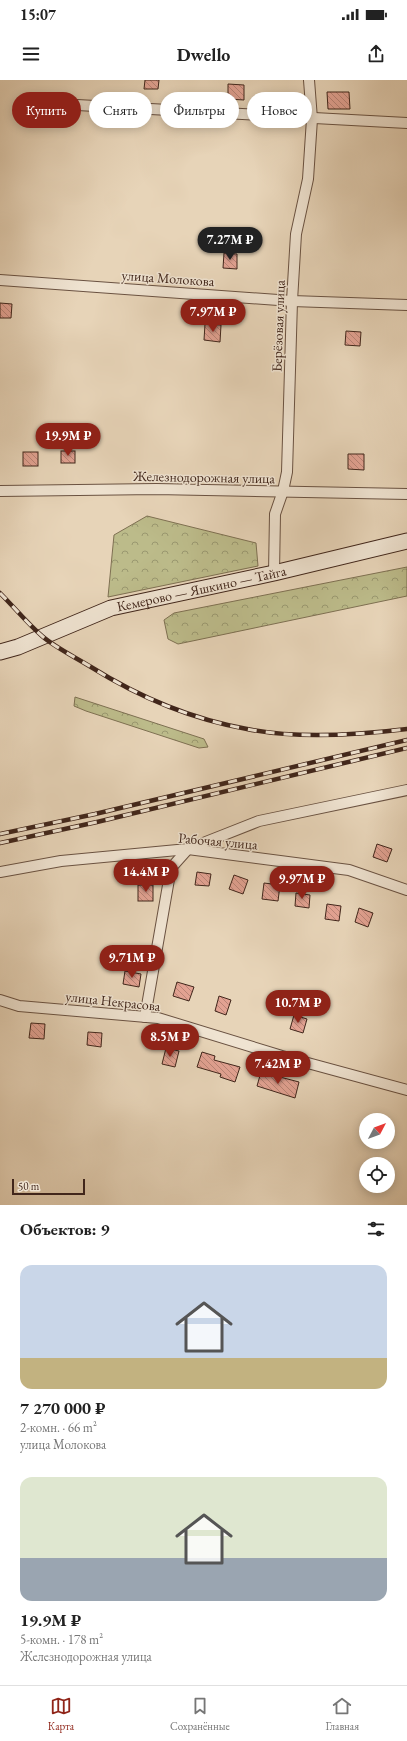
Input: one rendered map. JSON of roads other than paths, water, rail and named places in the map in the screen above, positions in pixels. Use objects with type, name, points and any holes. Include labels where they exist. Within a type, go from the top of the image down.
[{"type":"main road","name":"Кемерово — Яшкино — Тайга","points":[[0,652],[18,647],[112,608],[274,573],[407,541]]},
{"type":"street","name":"Берёзовая улица","points":[[309,80],[310,92]]},
{"type":"street","points":[[81,105],[247,115]]},
{"type":"street","points":[[312,119],[407,123]]},
{"type":"street","name":"Берёзовая улица","points":[[274,573],[275,514],[284,491],[287,472],[292,301],[296,234],[308,179],[311,128]]},
{"type":"street","name":"улица Молокова","points":[[0,280],[292,301],[407,305]]},
{"type":"street","name":"Железнодорожная улица","points":[[0,491],[156,489],[407,494]]},
{"type":"street","points":[[145,1017],[171,868],[188,849],[259,821],[407,790]]},
{"type":"street","name":"Рабочая улица","points":[[0,872],[61,861],[188,849],[349,870],[407,890]]},
{"type":"street","name":"улица Некрасова","points":[[0,1000],[19,1006],[158,1018],[282,1056],[407,1090]]},
{"type":"railway","points":[[0,593],[36,631],[53,644],[128,688],[166,706],[186,713],[226,725],[286,734],[327,735],[407,729]]},
{"type":"railway","points":[[0,834],[95,814],[407,740]]},
{"type":"railway","points":[[0,843],[97,822],[407,748]]}]
